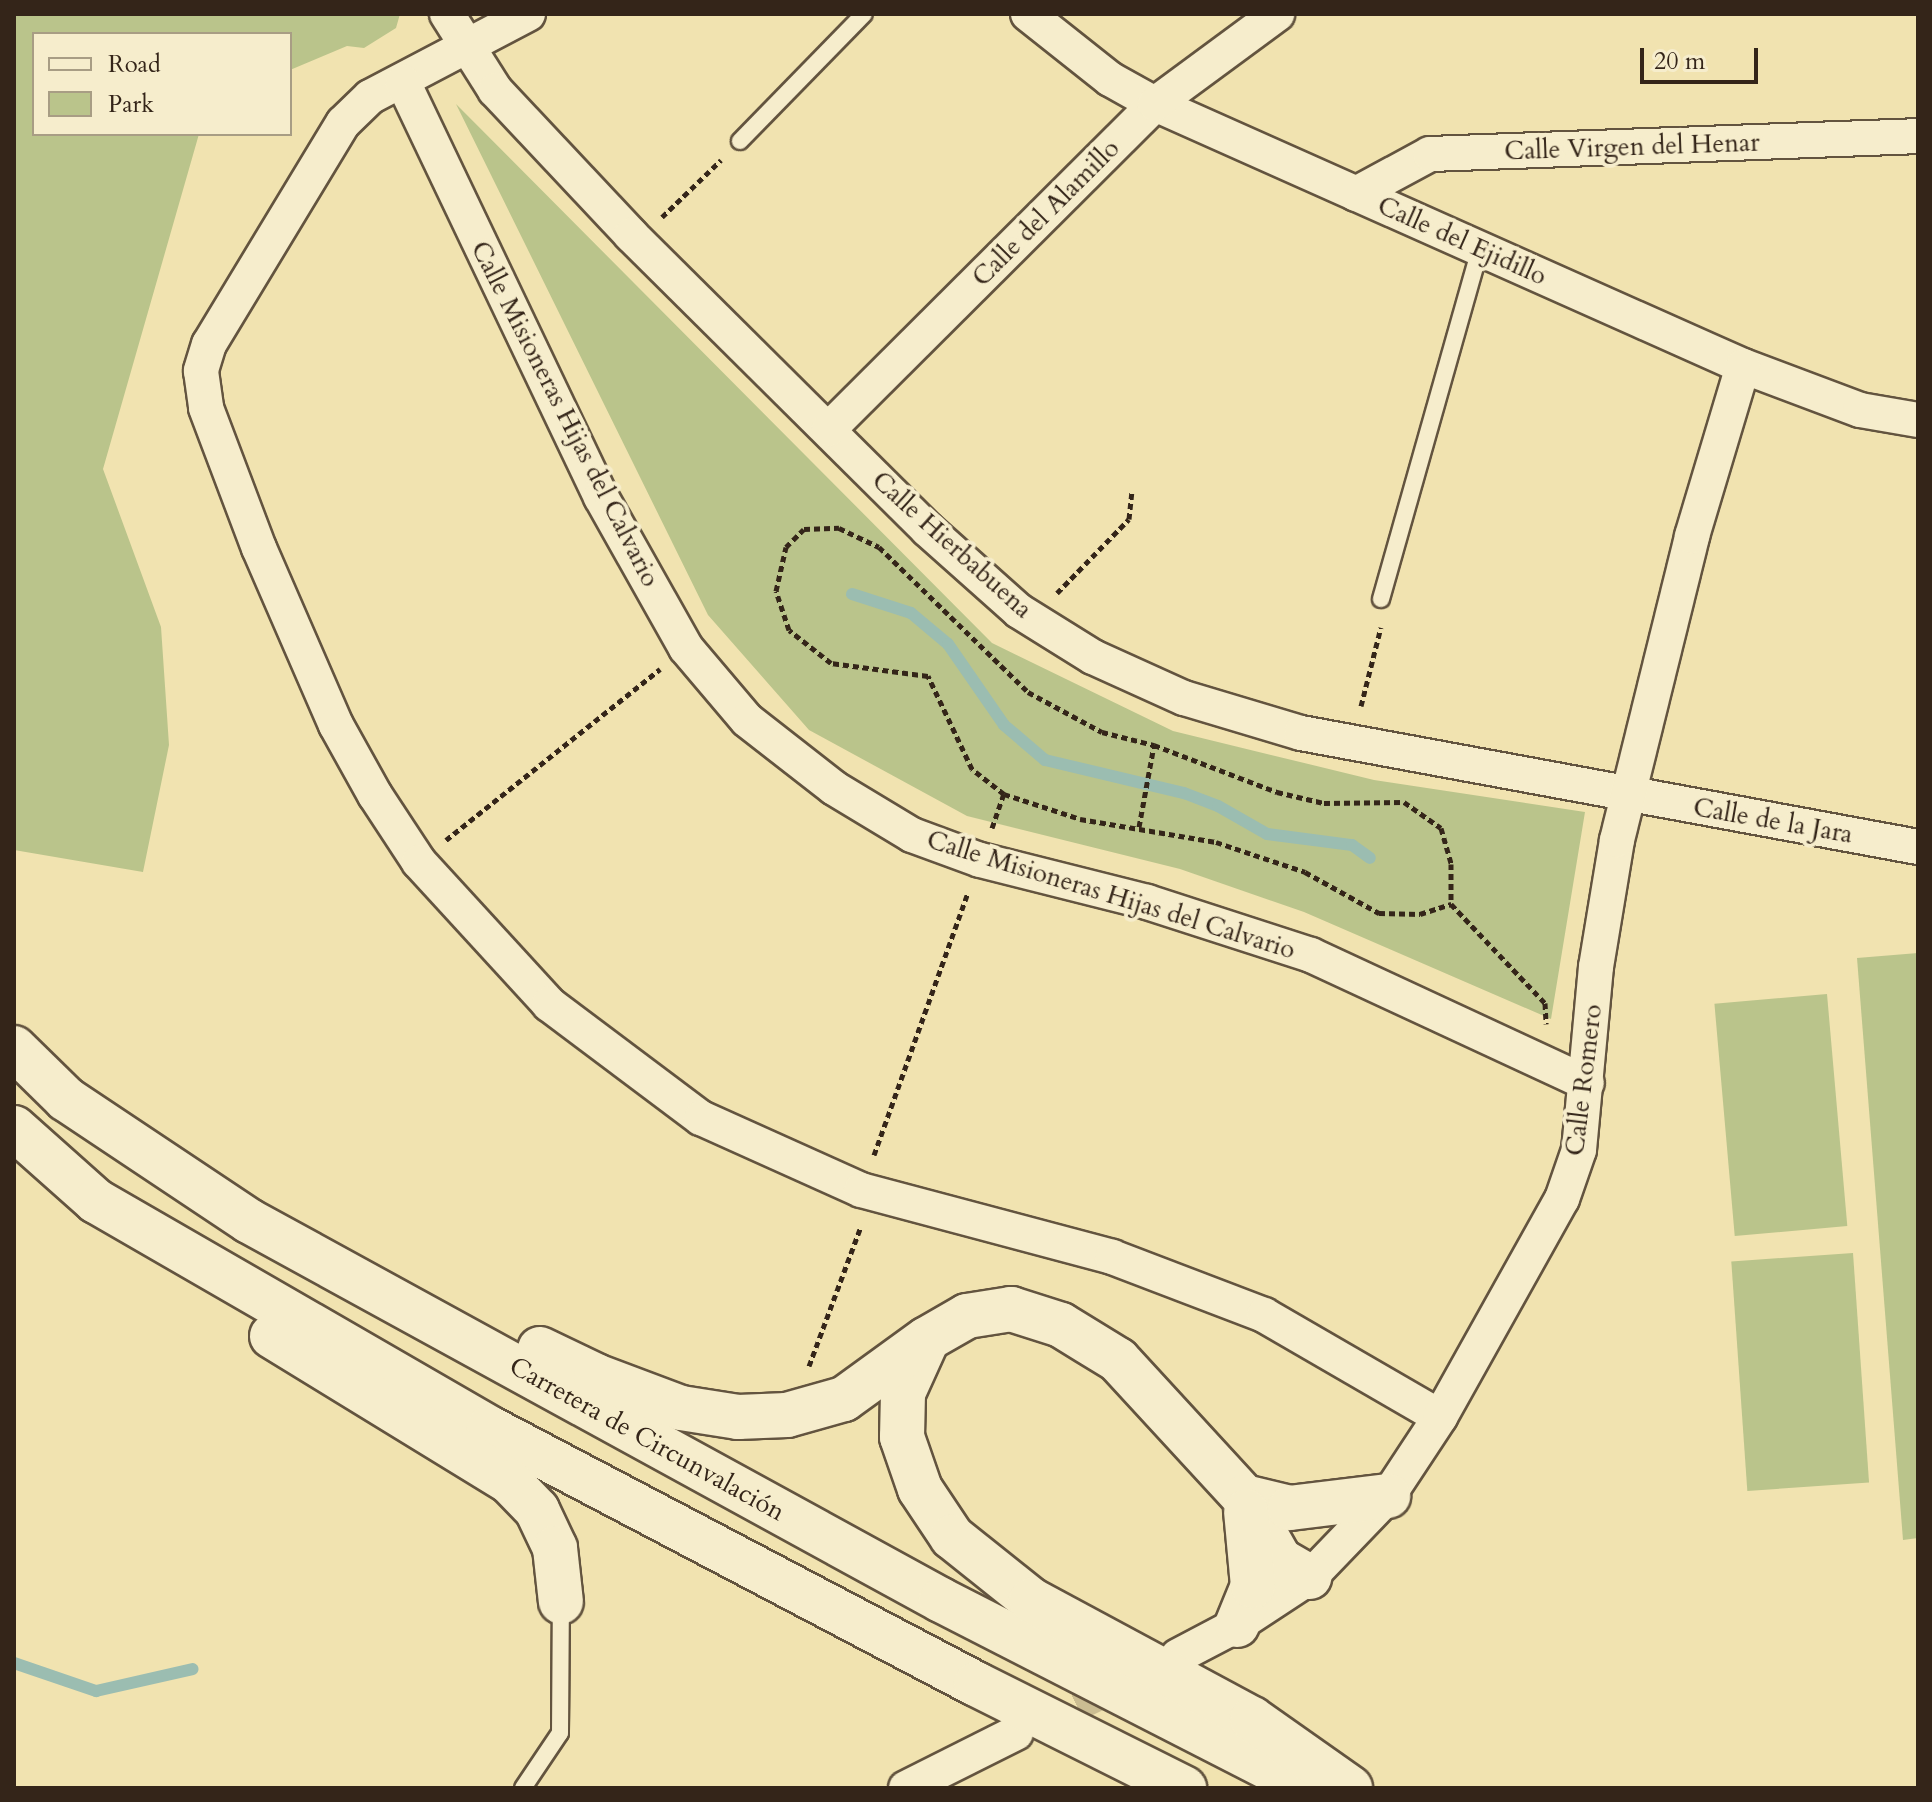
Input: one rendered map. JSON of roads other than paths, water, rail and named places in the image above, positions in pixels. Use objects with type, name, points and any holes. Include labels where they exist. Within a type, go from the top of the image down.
[{"type":"main road","name":"Carretera de Circunvalación","points":[[14,1048],[66,1099],[249,1221],[941,1600],[1308,1788]]},
{"type":"main road","points":[[14,1128],[217,1303],[510,1482],[537,1510],[555,1548],[561,1602]]},
{"type":"main road","points":[[96,1201],[489,1428],[962,1677],[1182,1787]]},
{"type":"main road","points":[[249,1221],[397,1280],[596,1376],[681,1408],[738,1417],[787,1415],[844,1399],[927,1339],[967,1316],[1011,1309],[1061,1325],[1118,1360],[1244,1497],[1280,1560],[1310,1577]]},
{"type":"main road","points":[[927,1339],[903,1393],[902,1437],[920,1489],[952,1537],[1031,1600],[1252,1719],[1350,1788]]},
{"type":"main road","points":[[1244,1497],[1290,1508],[1388,1496]]},
{"type":"main road","points":[[1237,1625],[1253,1586],[1244,1497]]},
{"type":"street","name":"Calle Hierbabuena","points":[[447,14],[465,47],[495,90],[631,235],[927,529],[1031,619],[1093,657],[1184,698],[1301,733],[1628,794]]},
{"type":"street","points":[[528,14],[370,97],[343,123],[209,344],[201,371],[206,408],[254,534],[336,725],[419,862],[549,1004],[701,1118],[861,1190],[1112,1257],[1264,1315],[1440,1417]]},
{"type":"street","name":"Calle del Ejidillo","points":[[1028,14],[1110,79],[1155,104],[1743,366],[1860,410],[1918,420]]},
{"type":"street","name":"Calle del Alamillo","points":[[829,429],[1155,104],[1277,14]]},
{"type":"street","name":"Calle Misioneras Hijas del Calvario","points":[[403,82],[601,497],[686,648],[747,720],[834,788],[912,835],[980,860],[1147,902],[1311,955],[1587,1083]]},
{"type":"street","name":"Calle Virgen del Henar","points":[[1356,194],[1430,154],[1918,136]]},
{"type":"street","name":"Calle Romero","points":[[1178,1656],[1237,1625],[1310,1577],[1388,1496],[1440,1417],[1562,1199],[1579,1150],[1596,967],[1628,794],[1692,536],[1743,366]]},
{"type":"street","name":"Calle de la Jara","points":[[1628,794],[1918,847]]},
{"type":"street","points":[[912,1786],[1016,1733]]},
{"type":"lane","points":[[740,141],[864,14]]},
{"type":"lane","points":[[1381,599],[1480,250]]},
{"type":"lane","points":[[523,1788],[560,1733],[561,1602]]},
{"type":"waterway","points":[[852,594],[911,613],[948,644],[1004,725],[1045,760],[1184,793],[1218,806],[1267,834],[1352,845],[1370,858]]},
{"type":"waterway","points":[[14,1663],[96,1691],[193,1669]]},
{"type":"tunnel","points":[[1030,1726],[1127,1680]]}]
